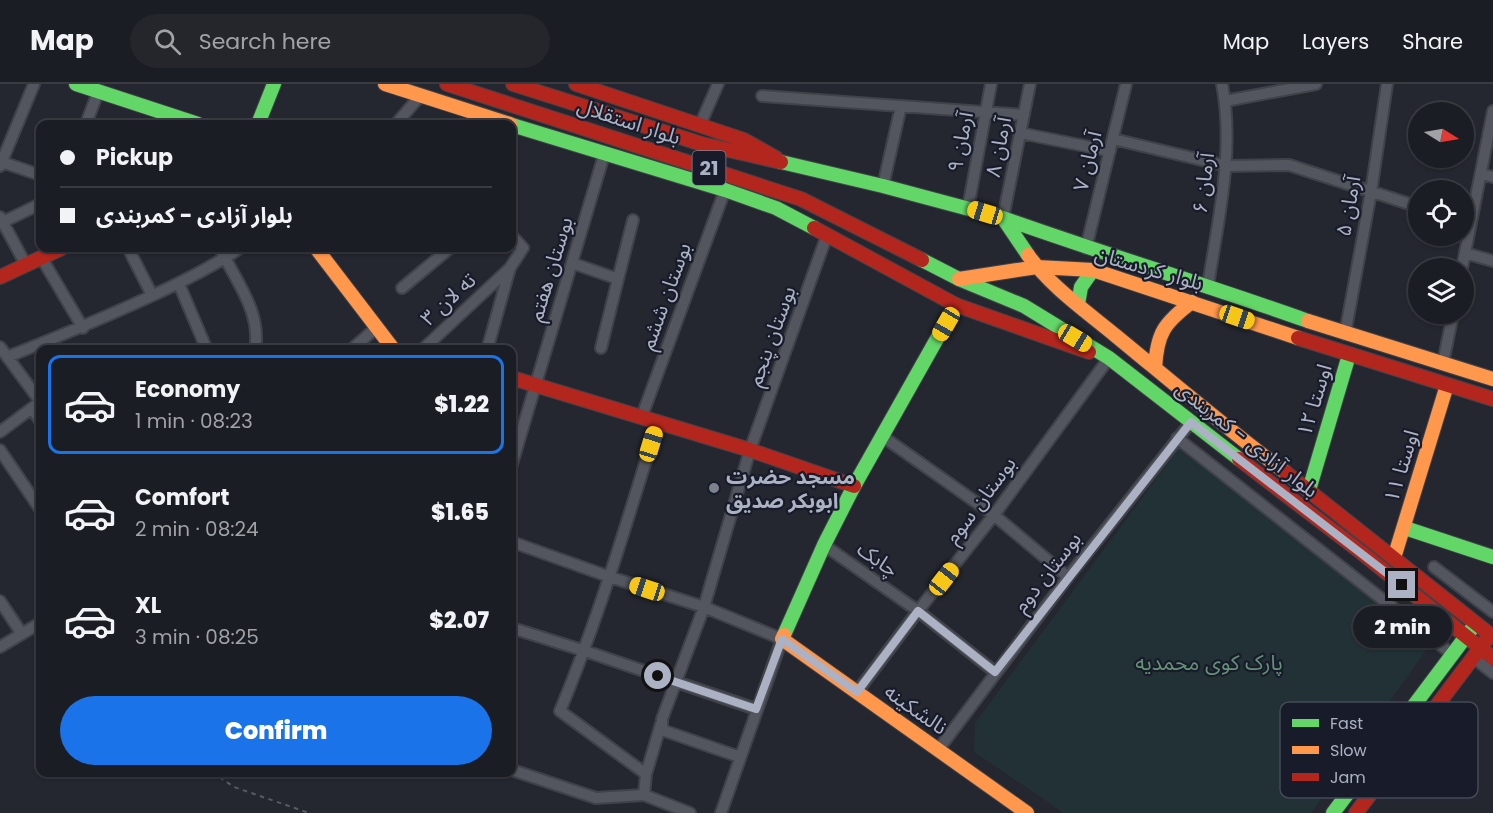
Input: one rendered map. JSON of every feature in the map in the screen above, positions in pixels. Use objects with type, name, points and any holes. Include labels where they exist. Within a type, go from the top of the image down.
[{"type":"main road","points":[[76,84],[186,120]]},
{"type":"main road","points":[[260,120],[274,84]]},
{"type":"main road","name":"بلوار استقلال","points":[[447,84],[801,199],[959,279]]},
{"type":"main road","name":"بلوار استقلال","points":[[513,84],[702,144],[883,186],[1003,219]]},
{"type":"main road","points":[[576,84],[607,89],[700,126],[744,140],[784,162]]},
{"type":"main road","points":[[387,85],[495,120]]},
{"type":"main road","points":[[516,127],[725,190],[776,208],[956,305],[1109,358]]},
{"type":"main road","name":"بلوار کردستان","points":[[1003,219],[1208,286],[1345,334],[1493,379]]},
{"type":"main road","name":"بلوار آزادی - کمربندی","points":[[1003,219],[1037,267],[1078,304],[1235,435],[1309,490],[1492,636]]},
{"type":"main road","points":[[0,277],[52,252]]},
{"type":"main road","points":[[319,252],[390,345]]},
{"type":"main road","name":"بلوار کردستان","points":[[959,279],[1037,267],[1093,270],[1349,355],[1493,399]]},
{"type":"main road","points":[[1078,304],[1080,287],[1093,270]]},
{"type":"main road","name":"بلوار آزادی - کمربندی","points":[[959,279],[1024,306],[1109,358],[1466,636],[1477,653],[1493,658]]},
{"type":"main road","points":[[1155,368],[1155,346],[1160,331],[1170,318],[1192,302]]},
{"type":"main road","points":[[782,639],[824,545],[854,486],[956,305]]},
{"type":"main road","name":"اوستا ۱۲","points":[[1309,490],[1349,355]]},
{"type":"main road","points":[[516,379],[750,450],[854,486]]},
{"type":"main road","name":"اوستا ۱۱","points":[[1394,558],[1447,385]]},
{"type":"main road","points":[[1405,528],[1493,557]]},
{"type":"main road","points":[[1416,702],[1475,623]]},
{"type":"main road","points":[[1440,702],[1492,636]]},
{"type":"main road","name":"نالشکینه","points":[[782,639],[1027,813]]},
{"type":"main road","points":[[1333,813],[1344,798]]},
{"type":"main road","points":[[1356,813],[1367,798]]},
{"type":"street","points":[[34,84],[1,164],[36,174]]},
{"type":"street","points":[[700,126],[718,84]]},
{"type":"street","name":"آرمان ۹","points":[[968,208],[991,84]]},
{"type":"street","name":"آرمان ۸","points":[[1003,219],[1030,84]]},
{"type":"street","name":"آرمان ۷","points":[[1086,248],[1126,84]]},
{"type":"street","name":"آرمان ۶","points":[[1208,286],[1227,166],[1226,101],[1222,84]]},
{"type":"street","points":[[1226,101],[1316,84]]},
{"type":"street","name":"آرمان ۵","points":[[1345,334],[1371,192],[1387,84]]},
{"type":"street","points":[[88,120],[98,92]]},
{"type":"street","points":[[402,120],[420,96]]},
{"type":"street","points":[[762,96],[1024,115]]},
{"type":"street","points":[[883,186],[901,106]]},
{"type":"street","points":[[1474,196],[1493,112]]},
{"type":"street","points":[[1020,133],[1110,151]]},
{"type":"street","points":[[1113,139],[1227,166],[1288,165],[1408,204]]},
{"type":"street","name":"بوستان هفتم","points":[[516,450],[604,155]]},
{"type":"street","points":[[1480,174],[1493,177]]},
{"type":"street","name":"بوستان ششم","points":[[642,416],[725,190]]},
{"type":"street","points":[[26,265],[2,219],[36,206]]},
{"type":"street","points":[[601,348],[633,220]]},
{"type":"street","name":"بوستان پنجم","points":[[644,795],[646,774],[676,682],[704,607],[750,450],[827,235]]},
{"type":"street","name":"ته لان ۳","points":[[427,345],[510,268],[523,248],[516,240]]},
{"type":"street","points":[[1464,258],[1465,246]]},
{"type":"street","points":[[130,252],[152,295]]},
{"type":"street","points":[[222,252],[242,289],[254,318],[255,345]]},
{"type":"street","points":[[38,345],[82,328],[179,284],[235,252]]},
{"type":"street","points":[[402,288],[445,252]]},
{"type":"street","points":[[1465,253],[1493,261]]},
{"type":"street","points":[[40,257],[82,328]]},
{"type":"street","points":[[572,263],[618,279]]},
{"type":"street","points":[[488,345],[510,268]]},
{"type":"street","points":[[179,284],[205,345]]},
{"type":"street","points":[[1443,363],[1451,324]]},
{"type":"street","points":[[356,345],[376,327]]},
{"type":"street","points":[[7,357],[36,346]]},
{"type":"street","points":[[0,347],[36,401]]},
{"type":"street","name":"بوستان سوم","points":[[857,692],[994,515],[1109,358]]},
{"type":"street","points":[[0,432],[36,405]]},
{"type":"street","points":[[646,774],[560,711],[585,651],[658,421]]},
{"type":"street","name":"بوستان دوم","points":[[938,750],[1068,577],[1191,422]]},
{"type":"street","points":[[882,436],[994,515],[1068,577]]},
{"type":"street","points":[[1177,438],[1452,654]]},
{"type":"street","points":[[0,450],[36,503]]},
{"type":"street","points":[[516,543],[704,607],[782,639],[721,813]]},
{"type":"street","name":"چابک","points":[[824,545],[918,611],[995,672]]},
{"type":"street","points":[[1434,567],[1493,612]]},
{"type":"street","points":[[0,601],[22,634]]},
{"type":"street","points":[[0,647],[36,625]]},
{"type":"street","points":[[516,629],[756,709]]},
{"type":"street","points":[[1477,653],[1493,673]]},
{"type":"street","points":[[662,724],[665,731],[737,756],[742,753]]},
{"type":"street","points":[[516,771],[596,798],[644,795],[690,813]]},
{"type":"path","points":[[219,777],[234,788],[309,813]]},
{"type":"green space","name":"پارک کوی محمدیه","points":[[1179,448],[1431,643],[1389,702],[1280,702],[1280,798],[1322,798],[1311,813],[1064,813],[974,752],[975,723]]},
{"type":"traffic: fast","points":[[76,84],[186,120]]},
{"type":"traffic: fast","points":[[260,120],[274,84]]},
{"type":"traffic: fast","points":[[516,126],[725,190],[776,208],[814,228]]},
{"type":"traffic: fast","points":[[781,162],[1003,218],[1028,255]]},
{"type":"traffic: fast","points":[[1003,218],[1308,321]]},
{"type":"traffic: fast","points":[[922,260],[959,279],[1024,306],[1109,358],[1239,459]]},
{"type":"traffic: fast","points":[[1078,304],[1081,287],[1093,270]]},
{"type":"traffic: fast","points":[[784,635],[824,545],[854,486],[956,305]]},
{"type":"traffic: fast","points":[[1309,490],[1349,355]]},
{"type":"traffic: fast","points":[[1405,528],[1493,557]]},
{"type":"traffic: fast","points":[[1417,702],[1473,627]]},
{"type":"traffic: fast","points":[[1333,813],[1344,798]]},
{"type":"traffic: slow","points":[[385,84],[498,120]]},
{"type":"traffic: slow","points":[[319,252],[390,345]]},
{"type":"traffic: slow","points":[[1028,255],[1047,278],[1069,298],[1285,472]]},
{"type":"traffic: slow","points":[[959,279],[1037,267],[1093,270],[1298,338]]},
{"type":"traffic: slow","points":[[1155,368],[1160,337],[1175,316],[1192,302]]},
{"type":"traffic: slow","points":[[1308,321],[1493,379]]},
{"type":"traffic: slow","points":[[1394,558],[1447,385]]},
{"type":"traffic: slow","points":[[784,635],[782,639],[1027,813]]},
{"type":"traffic: jam","points":[[447,84],[801,199],[922,260]]},
{"type":"traffic: jam","points":[[513,84],[702,144],[781,162]]},
{"type":"traffic: jam","points":[[576,84],[744,140],[776,158]]},
{"type":"traffic: jam","points":[[814,228],[956,305],[1089,352]]},
{"type":"traffic: jam","points":[[0,277],[53,252]]},
{"type":"traffic: jam","points":[[1298,338],[1493,399]]},
{"type":"traffic: jam","points":[[516,379],[750,450],[854,486]]},
{"type":"traffic: jam","points":[[1239,459],[1362,553],[1493,658]]},
{"type":"traffic: jam","points":[[1285,472],[1493,637]]},
{"type":"traffic: jam","points":[[1440,702],[1487,639]]},
{"type":"traffic: jam","points":[[1356,813],[1367,798]]},
{"type":"place","name":"مسجد حضرت ابوبکر صدیق","points":[[714,488]]},
{"type":"route","points":[[658,676],[756,709],[782,639],[857,692],[918,611],[995,672],[1191,422],[1402,585]]}]
